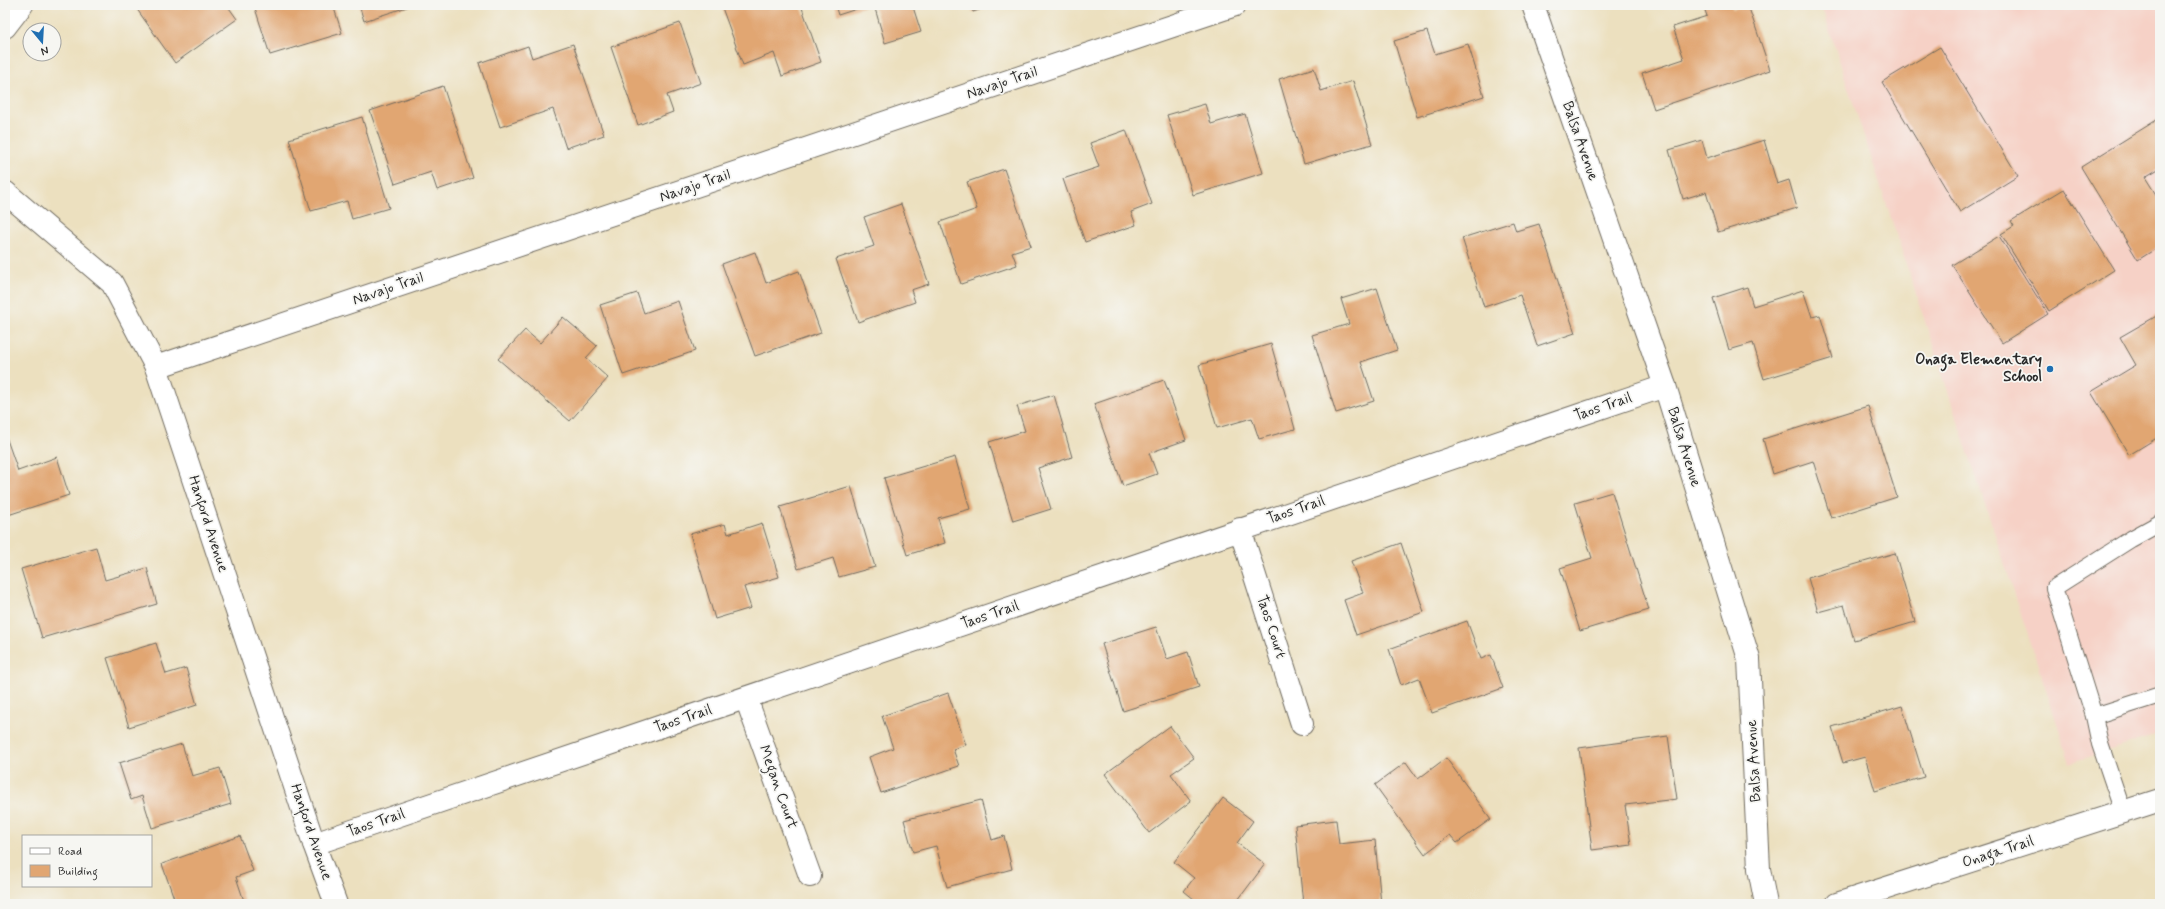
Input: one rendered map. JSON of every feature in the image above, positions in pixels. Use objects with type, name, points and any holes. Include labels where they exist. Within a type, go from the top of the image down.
[{"type":"street","points":[[5,26],[22,5]]},
{"type":"street","name":"Navajo Trail","points":[[156,367],[1235,5]]},
{"type":"street","name":"Balsa Avenue","points":[[1532,5],[1665,386],[1749,659],[1759,869],[1766,904]]},
{"type":"street","name":"Hanford Avenue","points":[[5,192],[112,283],[156,367],[314,844],[336,904]]},
{"type":"street","name":"Taos Trail","points":[[314,844],[1665,386]]},
{"type":"street","name":"Taos Court","points":[[1240,529],[1302,724]]},
{"type":"street","name":"Megan Court","points":[[746,698],[810,876]]},
{"type":"street","name":"Onaga Trail","points":[[1836,904],[2160,800]]},
{"type":"lane","points":[[2122,812],[2100,744],[2094,716],[2054,588],[2131,539],[2160,523]]},
{"type":"lane","points":[[2094,716],[2160,695]]},
{"type":"shaded area","name":"Onaga Elementary School","points":[[1821,5],[2160,5],[2160,734],[2070,763]]},
{"type":"building","points":[[134,5],[227,5],[237,19],[175,63]]},
{"type":"building","points":[[254,5],[333,5],[342,33],[270,55]]},
{"type":"building","points":[[359,5],[413,5],[364,21]]},
{"type":"building","points":[[721,5],[801,5],[821,62],[782,76],[774,53],[743,65]]},
{"type":"building","points":[[835,5],[869,5],[838,15]]},
{"type":"building","points":[[874,5],[917,5],[913,7],[921,32],[885,43]]},
{"type":"building","points":[[971,5],[994,5],[973,12]]},
{"type":"building","points":[[1703,5],[1731,5],[1733,9],[1748,5],[1770,70],[1654,109],[1642,73],[1684,59],[1673,27],[1707,16]]},
{"type":"building","points":[[680,23],[701,83],[667,95],[673,112],[638,125],[611,47]]},
{"type":"building","points":[[1427,31],[1435,54],[1468,44],[1484,96],[1417,117],[1394,41]]},
{"type":"building","points":[[573,44],[604,135],[566,148],[553,109],[500,127],[479,63],[528,46],[532,58]]},
{"type":"building","points":[[1940,47],[2018,176],[1960,212],[1882,82]]},
{"type":"building","points":[[1314,68],[1321,91],[1353,81],[1372,144],[1304,164],[1279,79]]},
{"type":"building","points":[[443,86],[473,178],[437,190],[431,172],[395,184],[370,111]]},
{"type":"building","points":[[1205,104],[1211,124],[1245,114],[1263,173],[1193,195],[1167,115]]},
{"type":"building","points":[[362,117],[389,208],[352,219],[347,201],[311,211],[289,139]]},
{"type":"building","points":[[2160,118],[2160,168],[2145,177],[2160,201],[2160,246],[2138,260],[2081,167]]},
{"type":"building","points":[[1126,130],[1152,204],[1131,212],[1136,225],[1085,242],[1063,179],[1099,167],[1090,143]]},
{"type":"building","points":[[1702,140],[1707,158],[1764,140],[1777,184],[1789,180],[1797,208],[1718,232],[1706,192],[1683,199],[1669,150]]},
{"type":"building","points":[[1004,169],[1031,246],[1012,252],[1017,265],[961,284],[940,222],[977,209],[967,182]]},
{"type":"building","points":[[2064,189],[2114,270],[2049,311],[2001,234],[2014,226],[2011,221]]},
{"type":"building","points":[[901,204],[929,284],[911,290],[915,302],[858,322],[836,259],[874,246],[864,217]]},
{"type":"building","points":[[1513,222],[1516,231],[1539,224],[1575,333],[1537,346],[1520,295],[1484,307],[1462,238]]},
{"type":"building","points":[[1999,236],[2048,314],[2002,343],[1952,265]]},
{"type":"building","points":[[755,252],[766,283],[799,271],[821,333],[755,356],[722,264]]},
{"type":"building","points":[[1747,287],[1753,306],[1803,290],[1812,317],[1820,315],[1833,358],[1764,379],[1753,343],[1729,350],[1713,298]]},
{"type":"building","points":[[1377,288],[1397,350],[1361,362],[1374,401],[1336,413],[1312,335],[1349,324],[1341,299]]},
{"type":"building","points":[[637,293],[644,313],[678,301],[695,351],[623,375],[600,305]]},
{"type":"building","points":[[2160,314],[2160,436],[2129,455],[2091,392],[2136,365],[2120,337]]},
{"type":"building","points":[[563,317],[597,346],[586,358],[608,378],[570,421],[498,359],[525,330],[540,343]]},
{"type":"building","points":[[1271,344],[1295,429],[1259,439],[1252,418],[1217,428],[1199,365]]},
{"type":"building","points":[[1164,380],[1186,440],[1149,453],[1157,474],[1123,486],[1094,404]]},
{"type":"building","points":[[1054,395],[1072,457],[1038,468],[1051,509],[1013,521],[989,442],[1025,431],[1017,406]]},
{"type":"building","points":[[1868,406],[1897,497],[1831,518],[1813,461],[1773,474],[1763,439]]},
{"type":"building","points":[[5,434],[18,471],[57,457],[69,495],[5,516]]},
{"type":"building","points":[[955,457],[970,509],[938,518],[945,543],[907,555],[884,478]]},
{"type":"building","points":[[851,486],[875,567],[839,577],[833,558],[798,569],[780,507]]},
{"type":"building","points":[[1612,492],[1649,610],[1580,631],[1560,568],[1592,558],[1575,503]]},
{"type":"building","points":[[762,523],[779,577],[744,587],[751,608],[715,619],[690,534],[725,524],[728,534]]},
{"type":"building","points":[[1401,543],[1424,612],[1356,635],[1344,600],[1363,593],[1351,561]]},
{"type":"building","points":[[96,547],[105,580],[147,568],[157,604],[42,638],[21,569]]},
{"type":"building","points":[[1895,553],[1915,622],[1854,640],[1844,605],[1818,612],[1808,578]]},
{"type":"building","points":[[1467,621],[1481,659],[1491,655],[1503,688],[1432,713],[1419,678],[1401,685],[1389,649]]},
{"type":"building","points":[[1156,627],[1167,659],[1188,652],[1199,687],[1123,711],[1102,644]]},
{"type":"building","points":[[156,643],[166,674],[186,668],[197,705],[129,727],[107,658]]},
{"type":"building","points":[[948,693],[966,745],[953,749],[959,766],[881,793],[869,757],[893,748],[882,716]]},
{"type":"building","points":[[1902,706],[1924,777],[1875,791],[1865,757],[1843,763],[1832,727]]},
{"type":"building","points":[[1170,726],[1194,758],[1171,774],[1191,801],[1149,833],[1105,774]]},
{"type":"building","points":[[1668,736],[1677,799],[1625,805],[1631,845],[1592,850],[1579,748]]},
{"type":"building","points":[[182,744],[192,776],[220,768],[231,804],[152,828],[142,796],[131,800],[119,763]]},
{"type":"building","points":[[1446,758],[1491,819],[1457,843],[1450,835],[1425,854],[1375,785],[1406,762],[1418,779]]},
{"type":"building","points":[[1223,798],[1253,821],[1237,843],[1265,864],[1235,904],[1200,904],[1184,891],[1194,878],[1174,862]]},
{"type":"building","points":[[981,800],[992,840],[1004,836],[1012,869],[947,887],[936,846],[913,852],[904,820]]},
{"type":"building","points":[[1336,820],[1339,844],[1375,840],[1381,904],[1303,904],[1295,825]]},
{"type":"building","points":[[240,836],[253,871],[236,877],[245,904],[176,904],[162,864]]},
{"type":"place","name":"Onaga Elementary School","points":[[2050,369]]}]
